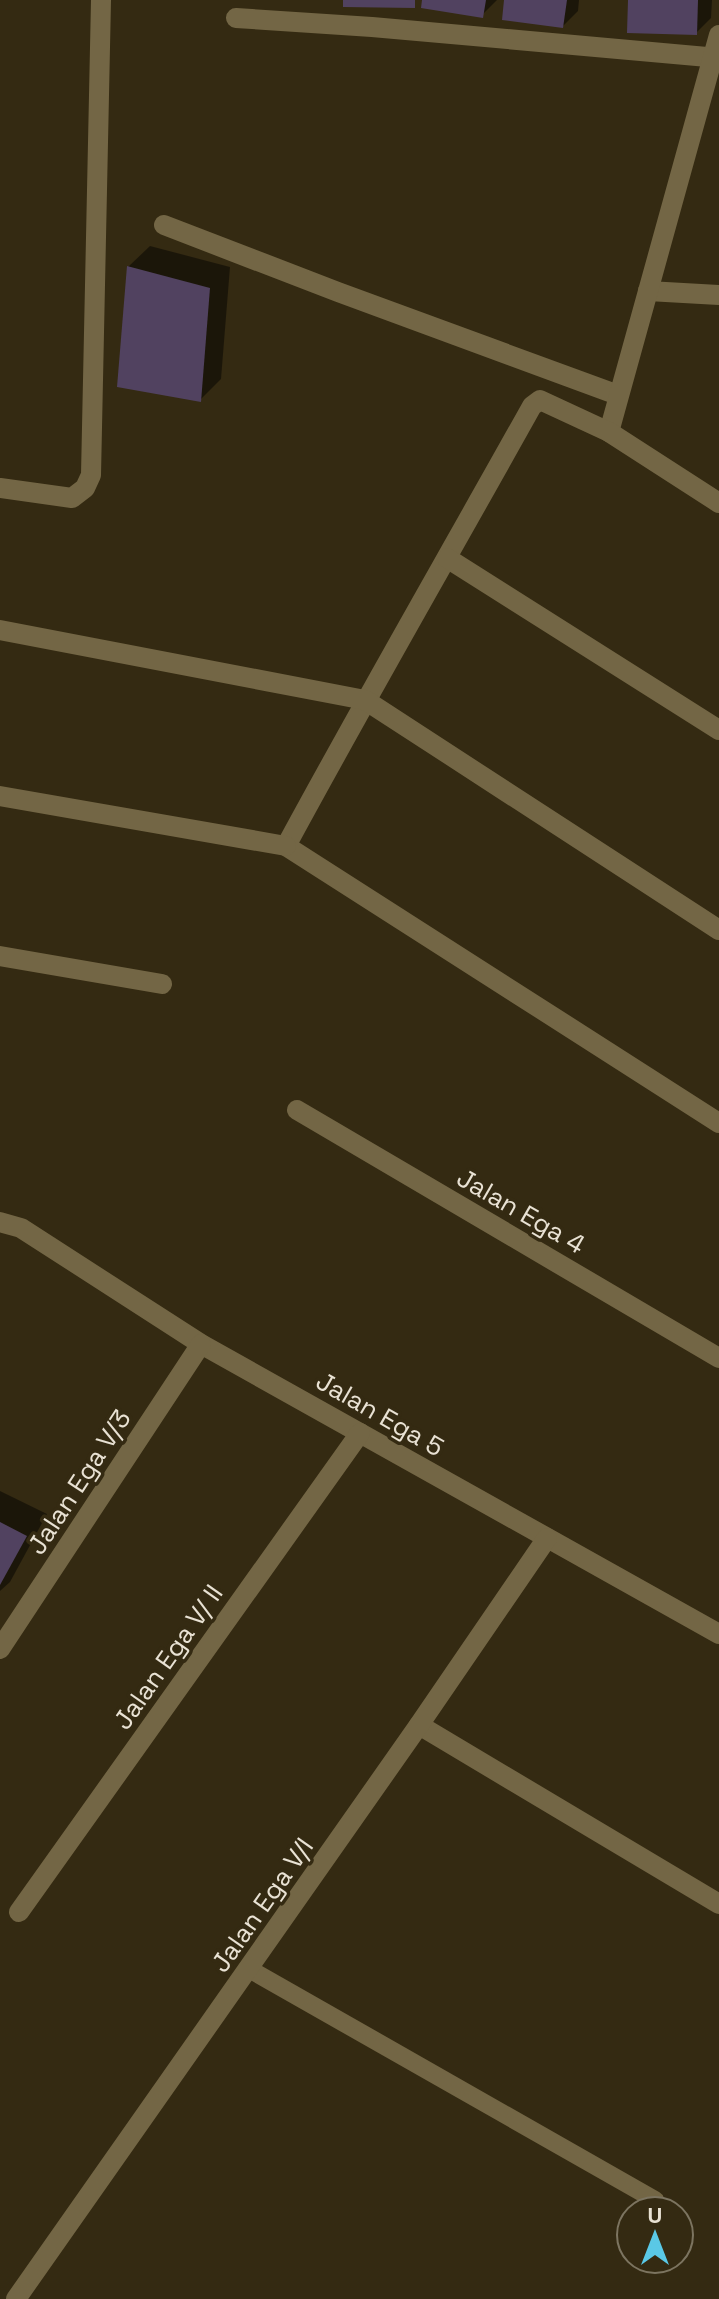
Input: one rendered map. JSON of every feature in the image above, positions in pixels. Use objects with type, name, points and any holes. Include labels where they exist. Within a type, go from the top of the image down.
[{"type":"street","points":[[0,488],[72,498],[85,488],[91,475],[101,0]]},
{"type":"street","points":[[236,18],[716,58]]},
{"type":"street","points":[[609,432],[716,58],[719,35]]},
{"type":"street","points":[[164,225],[618,395]]},
{"type":"street","points":[[648,291],[719,295]]},
{"type":"street","points":[[286,846],[532,406],[540,400],[609,432],[719,503]]},
{"type":"street","points":[[447,558],[719,730]]},
{"type":"street","points":[[0,630],[365,700],[719,930]]},
{"type":"street","points":[[0,796],[286,846],[719,1123]]},
{"type":"street","points":[[0,956],[162,984]]},
{"type":"street","name":"Jalan Ega 4","points":[[297,1110],[719,1358]]},
{"type":"street","name":"Jalan Ega 5","points":[[0,1222],[21,1228],[201,1344],[719,1634]]},
{"type":"street","name":"Jalan Ega V/3","points":[[0,1649],[201,1344]]},
{"type":"street","name":"Jalan Ega V/ II","points":[[19,1912],[360,1433]]},
{"type":"street","name":"Jalan Ega V/I","points":[[16,2299],[547,1538]]},
{"type":"street","points":[[419,1725],[719,1904]]},
{"type":"lane","points":[[249,1969],[646,2195]]},
{"type":"building","points":[[343,0],[415,0],[415,8],[343,7]]},
{"type":"building","points":[[422,0],[486,0],[483,18],[421,8]]},
{"type":"building","points":[[504,0],[567,0],[563,28],[502,20]]},
{"type":"building","points":[[628,0],[698,0],[697,35],[627,33]]},
{"type":"building","points":[[127,266],[210,288],[201,402],[117,387]]},
{"type":"building","points":[[0,1522],[27,1536],[0,1585]]}]
